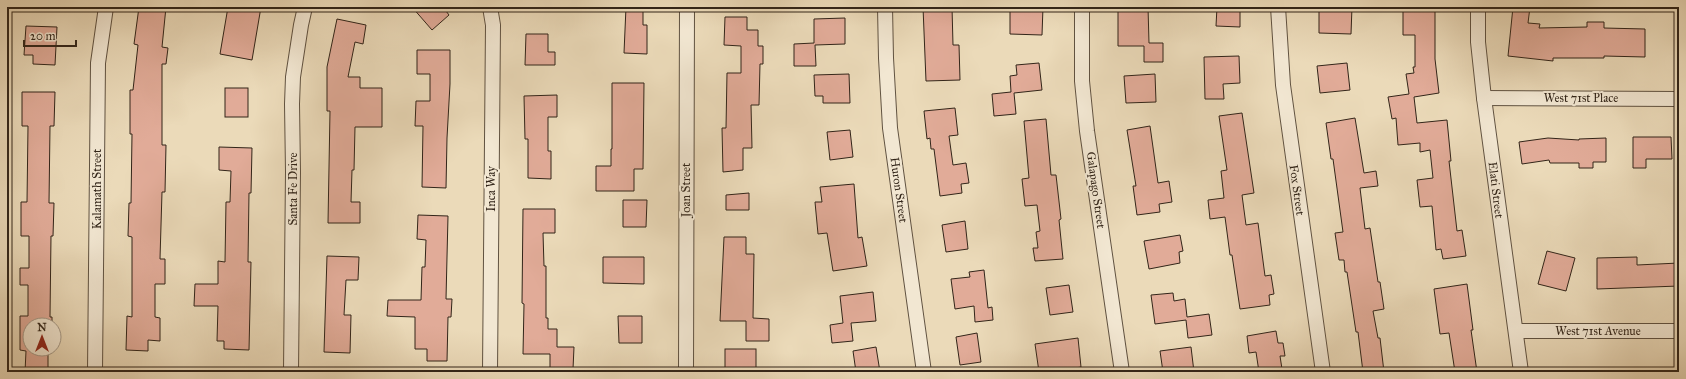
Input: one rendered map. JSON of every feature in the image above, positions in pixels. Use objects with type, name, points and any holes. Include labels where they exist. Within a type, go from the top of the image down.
[{"type":"street","name":"Kalamath Street","points":[[95,372],[98,63],[106,7]]},
{"type":"street","name":"Santa Fe Drive","points":[[291,372],[293,90],[301,25],[305,7]]},
{"type":"street","name":"Inca Way","points":[[490,7],[493,25],[490,372]]},
{"type":"street","name":"Joan Street","points":[[686,372],[687,7]]},
{"type":"street","name":"Huron Street","points":[[885,7],[890,128],[924,372]]},
{"type":"street","name":"Galapago Street","points":[[1082,7],[1082,81],[1087,131],[1122,372]]},
{"type":"street","name":"Fox Street","points":[[1278,7],[1284,92],[1323,372]]},
{"type":"street","name":"Elati Street","points":[[1478,7],[1478,42],[1484,98],[1521,372]]},
{"type":"street","name":"West 71st Place","points":[[1484,98],[1679,99]]},
{"type":"street","name":"West 71st Avenue","points":[[1516,331],[1679,331]]},
{"type":"building","points":[[139,7],[166,7],[162,47],[168,48],[166,64],[162,64],[162,145],[166,145],[165,192],[162,192],[160,259],[165,259],[165,284],[155,284],[155,317],[160,318],[160,341],[148,340],[148,351],[126,350],[127,316],[132,317],[132,237],[128,236],[129,203],[131,203],[132,134],[130,134],[130,90],[133,90],[138,45],[134,44]]},
{"type":"building","points":[[228,7],[261,7],[252,60],[220,54]]},
{"type":"building","points":[[412,7],[443,7],[449,15],[432,30]]},
{"type":"building","points":[[626,7],[643,7],[643,25],[647,25],[647,54],[624,53]]},
{"type":"building","points":[[923,7],[952,7],[953,45],[959,45],[960,80],[926,81]]},
{"type":"building","points":[[1010,7],[1043,7],[1042,35],[1010,34]]},
{"type":"building","points":[[1118,7],[1148,7],[1149,43],[1163,43],[1163,62],[1144,62],[1144,46],[1118,46]]},
{"type":"building","points":[[1217,7],[1240,7],[1240,27],[1216,26]]},
{"type":"building","points":[[1319,7],[1352,7],[1351,34],[1319,33]]},
{"type":"building","points":[[1403,7],[1435,7],[1435,59],[1439,93],[1414,97],[1417,123],[1447,120],[1451,161],[1449,161],[1457,231],[1462,230],[1466,256],[1443,259],[1441,249],[1436,250],[1432,206],[1420,207],[1417,180],[1433,178],[1430,150],[1420,152],[1420,143],[1398,145],[1396,118],[1392,119],[1388,97],[1409,94],[1406,74],[1414,73],[1413,67],[1415,67],[1415,35],[1403,35]]},
{"type":"building","points":[[1513,7],[1530,7],[1528,23],[1540,24],[1539,28],[1587,27],[1587,22],[1604,22],[1604,28],[1645,29],[1645,57],[1604,56],[1604,58],[1553,58],[1553,61],[1508,56]]},
{"type":"building","points":[[725,17],[747,17],[747,30],[758,30],[758,46],[763,46],[763,64],[760,64],[759,105],[751,105],[752,148],[743,148],[743,170],[723,172],[722,128],[726,128],[727,73],[741,73],[741,46],[724,45]]},
{"type":"building","points":[[845,18],[845,44],[815,45],[816,66],[794,66],[794,44],[814,43],[814,19]]},
{"type":"building","points":[[337,19],[366,25],[363,44],[355,42],[348,77],[360,77],[360,88],[382,88],[382,127],[355,127],[354,170],[352,170],[351,202],[360,202],[360,223],[328,223],[330,111],[327,111],[327,67]]},
{"type":"building","points":[[26,26],[57,27],[55,65],[33,64],[33,55],[24,55]]},
{"type":"building","points":[[526,34],[548,34],[548,52],[555,52],[555,65],[525,65]]},
{"type":"building","points":[[417,50],[450,50],[446,188],[422,187],[423,126],[415,126],[416,101],[430,101],[430,74],[417,74]]},
{"type":"building","points":[[1239,56],[1240,83],[1223,84],[1224,99],[1205,99],[1204,57]]},
{"type":"building","points":[[1039,63],[1042,90],[1014,93],[1016,114],[994,116],[992,94],[1011,92],[1010,76],[1017,75],[1016,65]]},
{"type":"building","points":[[1347,63],[1350,90],[1320,93],[1317,66]]},
{"type":"building","points":[[849,74],[850,103],[823,103],[823,96],[815,96],[814,75]]},
{"type":"building","points":[[1155,74],[1156,102],[1126,103],[1124,76]]},
{"type":"building","points":[[612,83],[644,83],[643,169],[634,169],[634,191],[596,191],[596,166],[611,166]]},
{"type":"building","points":[[225,88],[248,88],[248,117],[225,117]]},
{"type":"building","points":[[22,92],[55,92],[54,126],[50,126],[49,203],[54,203],[53,236],[51,236],[50,317],[22,317],[22,350],[20,350],[20,316],[28,316],[28,285],[20,285],[20,268],[29,268],[29,236],[21,236],[21,202],[27,202],[28,126],[22,126]]},
{"type":"building","points":[[557,95],[557,117],[548,117],[548,151],[551,151],[551,179],[528,178],[528,139],[525,139],[524,96]]},
{"type":"building","points":[[955,108],[958,135],[949,136],[953,165],[966,163],[969,183],[961,184],[962,193],[940,196],[934,149],[931,149],[930,138],[927,139],[924,111]]},
{"type":"building","points":[[1242,113],[1254,193],[1242,195],[1246,225],[1258,223],[1265,276],[1271,275],[1274,294],[1269,295],[1270,305],[1240,309],[1225,217],[1210,219],[1208,200],[1224,198],[1221,171],[1227,170],[1219,116]]},
{"type":"building","points":[[1355,118],[1364,173],[1376,171],[1378,186],[1360,188],[1365,229],[1370,228],[1378,282],[1380,282],[1384,309],[1373,311],[1378,338],[1380,338],[1384,372],[1363,372],[1358,332],[1356,332],[1347,272],[1345,272],[1344,260],[1339,260],[1335,233],[1343,232],[1333,159],[1331,159],[1326,123]]},
{"type":"building","points":[[1046,119],[1051,175],[1056,175],[1061,219],[1059,220],[1063,259],[1035,261],[1033,248],[1038,248],[1036,232],[1040,231],[1037,205],[1025,206],[1022,179],[1029,178],[1024,121]]},
{"type":"building","points":[[1150,126],[1158,183],[1169,181],[1172,202],[1159,204],[1160,212],[1137,215],[1133,186],[1136,186],[1127,130]]},
{"type":"building","points":[[850,130],[853,157],[830,160],[827,132]]},
{"type":"building","points":[[1633,137],[1671,137],[1672,159],[1646,159],[1646,168],[1633,168]]},
{"type":"building","points":[[1548,138],[1579,140],[1606,138],[1606,162],[1593,162],[1593,168],[1579,168],[1579,163],[1550,163],[1549,160],[1522,164],[1519,142]]},
{"type":"building","points":[[219,147],[252,148],[251,193],[249,193],[248,262],[251,262],[249,350],[224,349],[224,341],[217,341],[218,306],[194,306],[195,284],[218,284],[218,261],[225,262],[226,202],[230,202],[231,171],[219,170]]},
{"type":"building","points":[[854,184],[858,238],[862,237],[867,266],[833,271],[827,233],[818,234],[815,202],[822,202],[820,187]]},
{"type":"building","points":[[749,193],[749,210],[726,210],[726,195]]},
{"type":"building","points":[[623,200],[647,200],[646,227],[623,227]]},
{"type":"building","points":[[523,209],[555,209],[555,233],[543,233],[544,266],[546,266],[546,318],[548,318],[548,329],[557,329],[557,347],[574,347],[573,369],[550,368],[550,354],[523,354]]},
{"type":"building","points":[[418,215],[448,216],[446,299],[452,299],[451,317],[448,317],[447,361],[427,361],[427,349],[415,349],[415,317],[387,316],[388,300],[421,300],[422,267],[425,267],[426,240],[417,239]]},
{"type":"building","points":[[965,221],[968,249],[946,252],[942,225]]},
{"type":"building","points":[[1180,235],[1183,251],[1179,252],[1180,263],[1149,269],[1144,241]]},
{"type":"building","points":[[724,237],[746,237],[746,254],[754,254],[753,318],[769,319],[769,341],[746,341],[746,321],[720,321]]},
{"type":"building","points":[[1547,251],[1575,258],[1566,291],[1538,284]]},
{"type":"building","points":[[327,256],[359,257],[358,280],[346,280],[344,315],[351,315],[350,353],[324,352]]},
{"type":"building","points":[[603,257],[644,257],[644,284],[603,283]]},
{"type":"building","points":[[1637,257],[1637,265],[1679,263],[1679,286],[1597,289],[1597,258]]},
{"type":"building","points":[[984,270],[988,308],[992,307],[993,320],[975,322],[974,306],[955,309],[951,279],[970,277],[969,272]]},
{"type":"building","points":[[1467,284],[1473,330],[1471,330],[1477,372],[1455,372],[1449,333],[1440,334],[1434,289]]},
{"type":"building","points":[[1069,285],[1073,312],[1050,315],[1046,288]]},
{"type":"building","points":[[873,292],[876,321],[851,323],[853,341],[832,343],[830,325],[843,323],[840,296]]},
{"type":"building","points":[[1173,293],[1174,301],[1185,299],[1187,317],[1209,314],[1212,335],[1188,338],[1186,320],[1155,324],[1151,295]]},
{"type":"building","points":[[618,316],[642,316],[642,343],[619,343]]},
{"type":"building","points":[[1276,331],[1278,343],[1283,343],[1285,356],[1280,356],[1282,369],[1259,372],[1256,352],[1249,353],[1247,336]]},
{"type":"building","points":[[977,333],[981,362],[960,365],[956,337]]},
{"type":"building","points":[[1078,338],[1081,367],[1052,372],[1039,372],[1035,344]]},
{"type":"building","points":[[876,347],[880,372],[856,372],[853,351]]},
{"type":"building","points":[[1191,347],[1194,372],[1163,372],[1160,351]]},
{"type":"building","points":[[725,349],[756,349],[756,372],[725,372]]},
{"type":"building","points":[[26,357],[48,357],[48,372],[25,372]]}]
